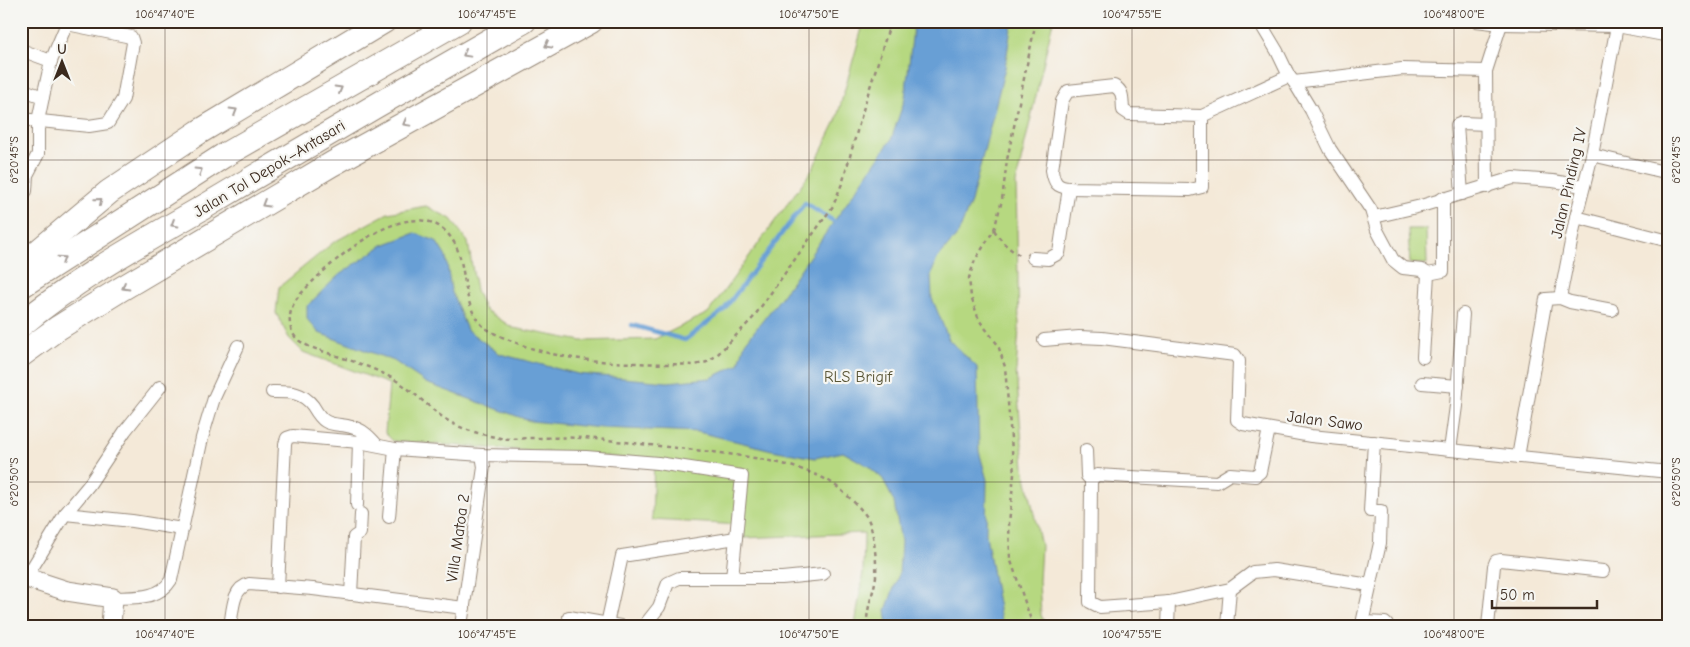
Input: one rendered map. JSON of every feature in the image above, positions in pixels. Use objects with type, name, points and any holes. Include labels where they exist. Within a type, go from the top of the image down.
[{"type":"highway","points":[[21,266],[118,187],[199,132],[384,21]]},
{"type":"highway","name":"Jalan Tol Depok–Antasari","points":[[21,286],[223,156],[458,21]]},
{"type":"highway","name":"Jalan Tol Depok–Antasari","points":[[21,325],[40,309],[103,267],[380,102],[524,21]]},
{"type":"highway","points":[[21,354],[58,328],[121,289],[332,164],[591,21]]},
{"type":"street","points":[[1259,21],[1311,110],[1330,149],[1371,210],[1377,230],[1393,260],[1403,268],[1422,270],[1428,274],[1442,272],[1443,198]]},
{"type":"street","points":[[1476,21],[1501,24],[1617,24],[1669,36]]},
{"type":"street","points":[[21,119],[38,121],[89,126],[108,124],[123,99],[133,43],[131,37],[68,22],[51,61],[38,121],[38,154],[27,174],[26,191]]},
{"type":"street","points":[[1487,188],[1486,71],[1501,24]]},
{"type":"street","name":"Jalan Pinding IV","points":[[1560,298],[1576,217],[1592,155],[1617,24]]},
{"type":"street","points":[[21,50],[51,61]]},
{"type":"street","points":[[1202,116],[1202,187],[1190,190],[1069,188],[1060,187],[1056,184],[1052,170],[1062,101],[1068,92],[1114,86],[1122,93],[1124,110],[1129,114],[1202,116],[1292,79],[1402,69],[1486,71]]},
{"type":"street","points":[[21,89],[43,97]]},
{"type":"street","points":[[1462,194],[1457,125],[1486,124]]},
{"type":"street","points":[[1592,155],[1669,173]]},
{"type":"street","points":[[1374,217],[1487,188],[1513,178],[1553,180],[1583,186]]},
{"type":"street","points":[[1032,258],[1048,259],[1059,253],[1069,188]]},
{"type":"street","points":[[1576,217],[1669,241]]},
{"type":"street","points":[[1423,358],[1428,274]]},
{"type":"street","points":[[1518,457],[1546,299],[1560,298],[1570,302],[1612,310]]},
{"type":"street","points":[[1450,450],[1458,386],[1463,314]]},
{"type":"street","name":"Jalan Sawo","points":[[1044,340],[1102,338],[1235,355],[1240,360],[1237,420],[1240,424],[1311,436],[1667,472]]},
{"type":"street","points":[[160,387],[125,430],[89,485],[65,514],[24,577],[67,591],[113,598],[142,597],[156,594],[166,589],[171,580],[204,430],[214,398],[238,346]]},
{"type":"street","points":[[1422,384],[1458,386]]},
{"type":"street","points":[[272,392],[294,392],[304,396],[326,422],[361,430],[376,444]]},
{"type":"street","points":[[1090,480],[1096,475],[1217,482],[1230,474],[1255,476],[1260,472],[1269,429]]},
{"type":"street","points":[[278,587],[285,444],[287,438],[293,436],[376,444],[395,449],[482,455],[586,457],[658,462],[742,476],[732,578]]},
{"type":"street","points":[[352,594],[354,538],[360,533],[359,442]]},
{"type":"street","points":[[1374,442],[1370,511],[1381,511],[1380,544],[1370,584],[1364,620],[1366,622],[1386,623],[1388,626]]},
{"type":"street","points":[[389,517],[395,449]]},
{"type":"street","points":[[1086,450],[1087,476],[1090,480],[1090,602],[1100,607],[1169,602],[1230,589],[1253,572],[1274,570],[1370,584]]},
{"type":"street","points":[[1667,472],[1669,453]]},
{"type":"street","name":"Villa Matoa 2","points":[[461,626],[484,467],[482,455]]},
{"type":"street","points":[[65,514],[132,520],[182,529]]},
{"type":"street","points":[[569,616],[614,625],[622,556],[736,538]]},
{"type":"street","points":[[1488,626],[1496,561],[1603,571]]},
{"type":"street","points":[[644,626],[659,607],[668,583],[674,579],[782,578],[824,574]]},
{"type":"street","points":[[230,626],[236,594],[241,588],[249,584],[464,608]]},
{"type":"street","points":[[1227,626],[1230,589]]},
{"type":"street","points":[[111,626],[113,598]]},
{"type":"street","points":[[1168,626],[1169,602]]},
{"type":"path","points":[[867,626],[867,614],[876,574],[873,538],[868,518],[830,481],[804,470],[773,462],[710,452],[583,438],[505,439],[470,431],[443,418],[413,392],[390,377],[350,360],[313,348],[296,338],[291,324],[290,311],[296,299],[344,253],[377,232],[403,222],[420,220],[433,223],[448,233],[456,246],[463,268],[468,298],[475,314],[484,327],[502,337],[526,347],[580,360],[695,365],[707,362],[717,355],[753,318],[833,206],[843,182],[864,103],[891,21]]},
{"type":"path","points":[[1034,626],[1010,558],[1009,523],[1014,474],[1005,366],[998,345],[979,320],[971,297],[969,278],[975,260],[994,230],[1002,200],[1007,160],[1036,21]]},
{"type":"path","points":[[994,230],[1012,251],[1024,257],[1032,258]]},
{"type":"green space","name":"RLS Brigif","points":[[864,21],[1053,21],[1016,183],[1019,328],[1016,371],[1024,467],[1041,546],[1039,581],[1041,615],[1046,626],[855,626],[863,572],[864,533],[743,538],[741,525],[652,520],[654,460],[393,441],[385,433],[389,384],[303,352],[289,338],[276,313],[279,287],[334,242],[388,213],[426,206],[451,219],[468,242],[476,290],[484,309],[513,328],[582,341],[655,339],[708,313],[812,170],[836,121]]},
{"type":"green space","points":[[1408,229],[1426,229],[1427,264],[1410,264]]},
{"type":"water","points":[[914,21],[1012,21],[1005,68],[971,202],[958,234],[937,259],[931,275],[932,298],[949,340],[977,367],[979,451],[987,480],[986,535],[1002,626],[888,626],[886,610],[899,574],[901,542],[894,502],[883,479],[868,466],[843,452],[815,458],[772,450],[698,432],[602,428],[530,421],[426,383],[394,361],[319,333],[307,319],[307,306],[339,275],[383,245],[415,233],[436,241],[446,257],[451,290],[467,330],[500,354],[578,374],[668,382],[711,378],[739,364],[745,343],[779,300],[891,140],[905,98]]},
{"type":"waterway","points":[[632,325],[685,340],[723,311],[805,203],[835,222]]}]
